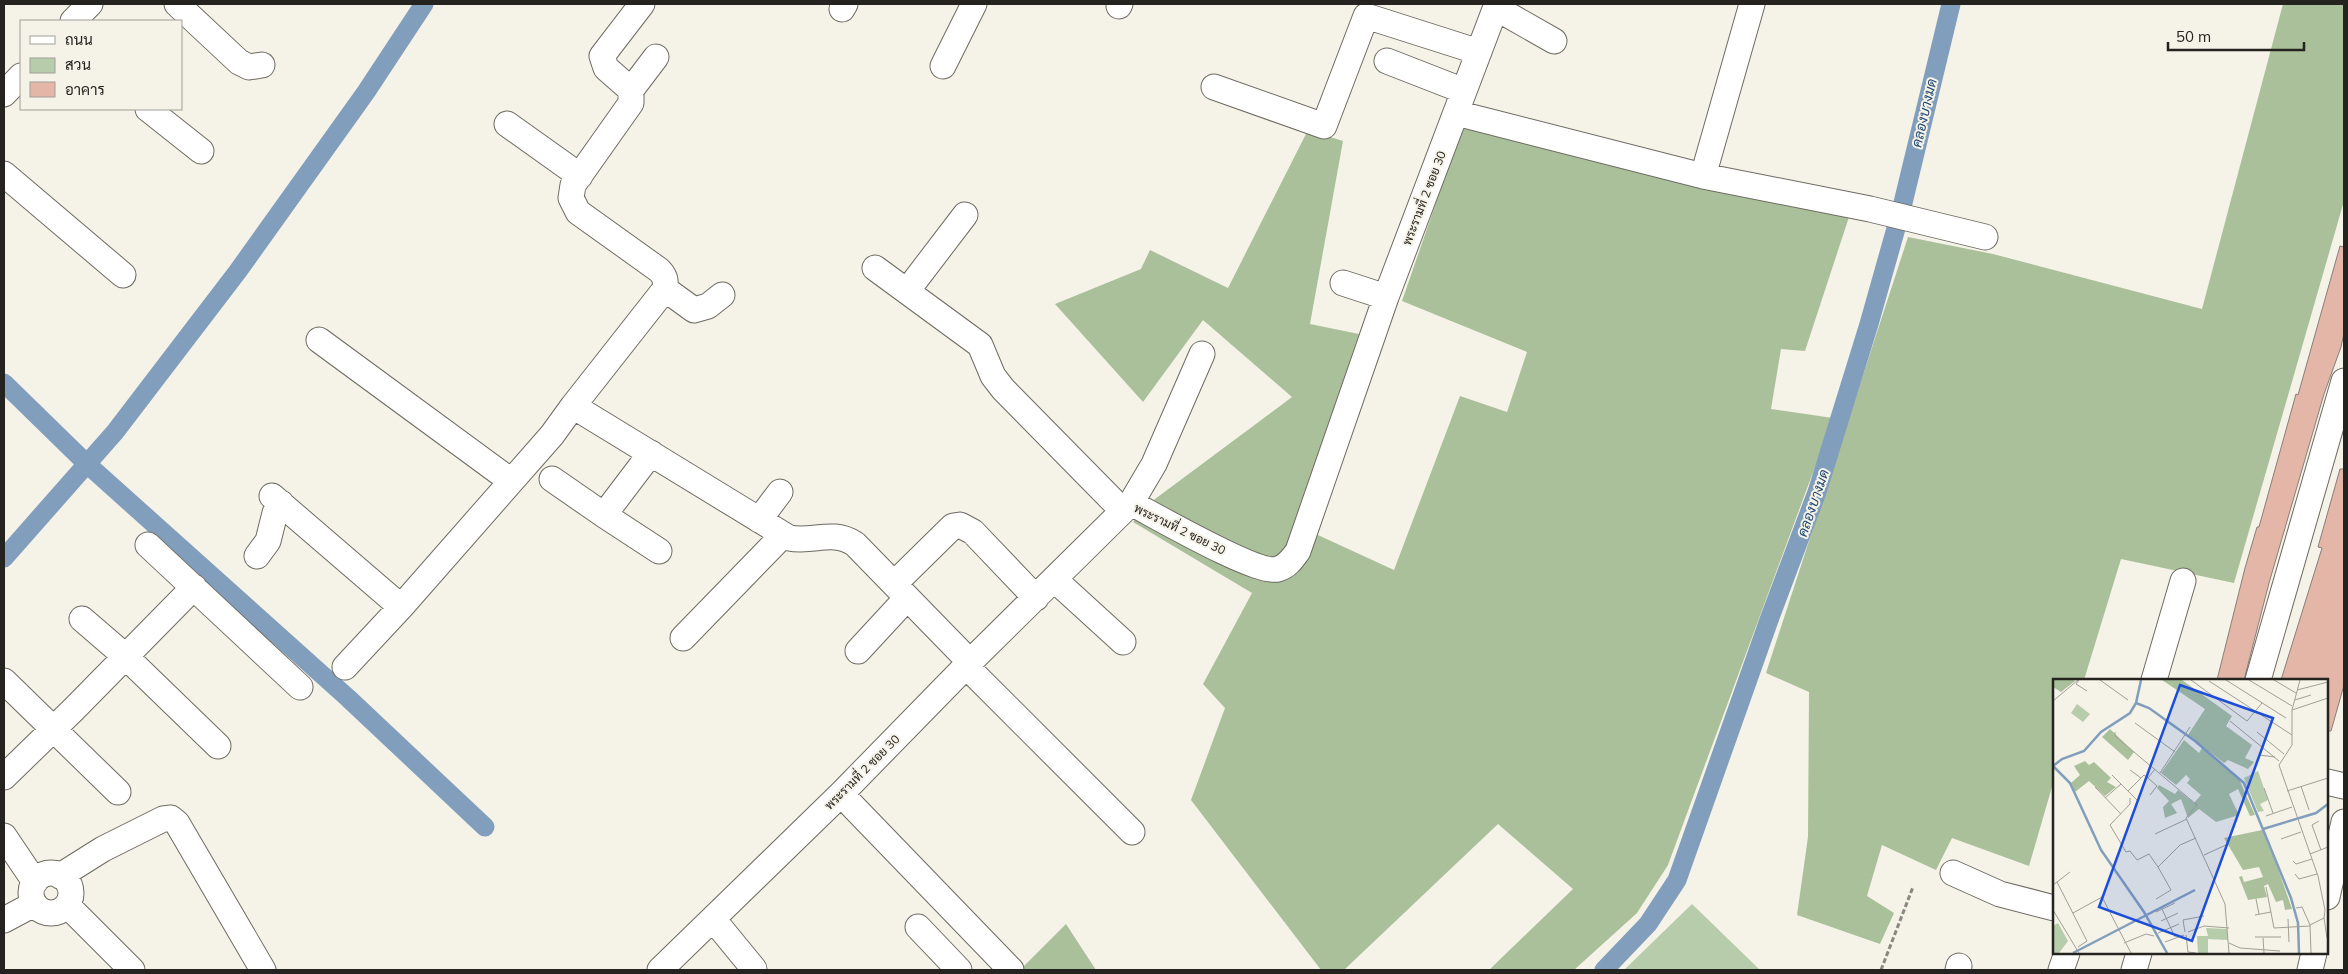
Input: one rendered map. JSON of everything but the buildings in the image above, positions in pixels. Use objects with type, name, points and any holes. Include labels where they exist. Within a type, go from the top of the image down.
[{"type":"street","points":[[74,20],[90,4]]},
{"type":"street","points":[[177,4],[239,62],[249,68],[262,65]]},
{"type":"street","points":[[631,90],[606,68],[602,56],[642,4]]},
{"type":"street","points":[[943,66],[974,4]]},
{"type":"street","points":[[1703,176],[1752,4]]},
{"type":"street","points":[[1496,6],[1554,41]]},
{"type":"street","name":"พระรามที่ 2 ซอย 30","points":[[660,970],[841,794],[968,664],[1127,507],[1265,569],[1278,569],[1289,563],[1298,551],[1386,297],[1496,6]]},
{"type":"street","points":[[1214,87],[1324,126],[1369,10],[1479,52]]},
{"type":"street","points":[[345,667],[552,435],[665,289],[665,276],[659,270],[578,212],[571,198],[573,185],[631,103],[631,90],[656,57]]},
{"type":"street","points":[[1387,61],[1460,102],[1703,176],[1880,212],[1985,237]]},
{"type":"street","points":[[4,94],[20,77]]},
{"type":"street","points":[[149,110],[201,151]]},
{"type":"street","points":[[507,124],[580,176]]},
{"type":"street","points":[[4,174],[123,275]]},
{"type":"street","points":[[907,291],[965,215]]},
{"type":"street","points":[[875,268],[980,346],[993,376],[1003,389],[1127,507],[1154,464],[1202,354]]},
{"type":"street","points":[[1343,283],[1386,297]]},
{"type":"street","points":[[665,289],[694,310],[708,306],[722,295]]},
{"type":"street","points":[[318,340],[511,481]]},
{"type":"street","points":[[2258,679],[2344,382]]},
{"type":"street","points":[[573,406],[783,534],[801,541],[833,536],[844,537],[854,544],[1132,832]]},
{"type":"street","points":[[604,515],[650,453]]},
{"type":"street","points":[[552,479],[659,551]]},
{"type":"street","points":[[759,520],[780,492]]},
{"type":"street","points":[[257,556],[268,541],[275,513],[276,499],[400,607]]},
{"type":"street","points":[[858,651],[901,591],[953,526],[960,525],[973,532],[1036,598]]},
{"type":"street","points":[[682,638],[783,534]]},
{"type":"street","points":[[148,546],[300,686]]},
{"type":"street","points":[[1055,580],[1122,642]]},
{"type":"street","points":[[2154,679],[2183,581]]},
{"type":"street","points":[[4,777],[194,587]]},
{"type":"street","points":[[82,619],[125,656],[218,746]]},
{"type":"street","points":[[4,681],[118,792]]},
{"type":"street","points":[[2328,782],[2344,786]]},
{"type":"street","points":[[841,794],[1003,962],[975,970]]},
{"type":"street","points":[[60,876],[103,849],[163,819],[171,818],[177,823],[263,970]]},
{"type":"street","points":[[2328,894],[2344,822]]},
{"type":"street","points":[[4,836],[35,893],[41,910],[50,913],[60,911],[67,905],[71,896],[70,886],[60,876],[46,874],[35,893],[4,920]]},
{"type":"street","points":[[1953,873],[2000,894],[2053,908]]},
{"type":"street","points":[[67,905],[132,970]]},
{"type":"street","points":[[713,919],[754,969]]},
{"type":"street","points":[[918,927],[959,970]]},
{"type":"street","points":[[2061,970],[2067,954]]},
{"type":"street","points":[[2134,970],[2139,954]]},
{"type":"street","points":[[2310,970],[2314,954]]},
{"type":"path","points":[[1881,970],[1913,887]]},
{"type":"green space","points":[[2283,4],[2344,4],[2344,201],[2234,583],[2121,559],[2084,679],[2053,679],[2053,783],[2029,866],[1952,838],[1936,870],[1882,845],[1867,896],[1894,913],[1880,944],[1797,915],[1808,837],[1809,692],[1766,673],[1908,237],[1993,254],[2202,309]]},
{"type":"green space","points":[[1464,122],[1849,217],[1805,351],[1781,349],[1771,409],[1833,418],[1668,865],[1637,913],[1574,970],[1489,970],[1573,889],[1498,824],[1344,970],[1321,970],[1191,800],[1225,708],[1203,684],[1252,593],[1133,522],[1155,499],[1292,397],[1203,320],[1143,402],[1055,304],[1141,269],[1150,250],[1228,288],[1308,130],[1343,141],[1310,324],[1359,334],[1294,524],[1394,570],[1460,396],[1507,412],[1527,352],[1402,301]]},
{"type":"green space","points":[[1692,904],[1760,970],[1624,970]]},
{"type":"green space","points":[[1066,924],[1096,970],[1020,970]]},
{"type":"waterway","points":[[4,558],[115,432],[238,271],[366,92],[424,4]]},
{"type":"waterway","name":"คลองบางมด","points":[[1604,970],[1648,924],[1677,880],[1769,620],[1817,492],[1869,324],[1902,207],[1951,4]]},
{"type":"waterway","points":[[4,383],[87,464],[348,698],[485,827]]}]
